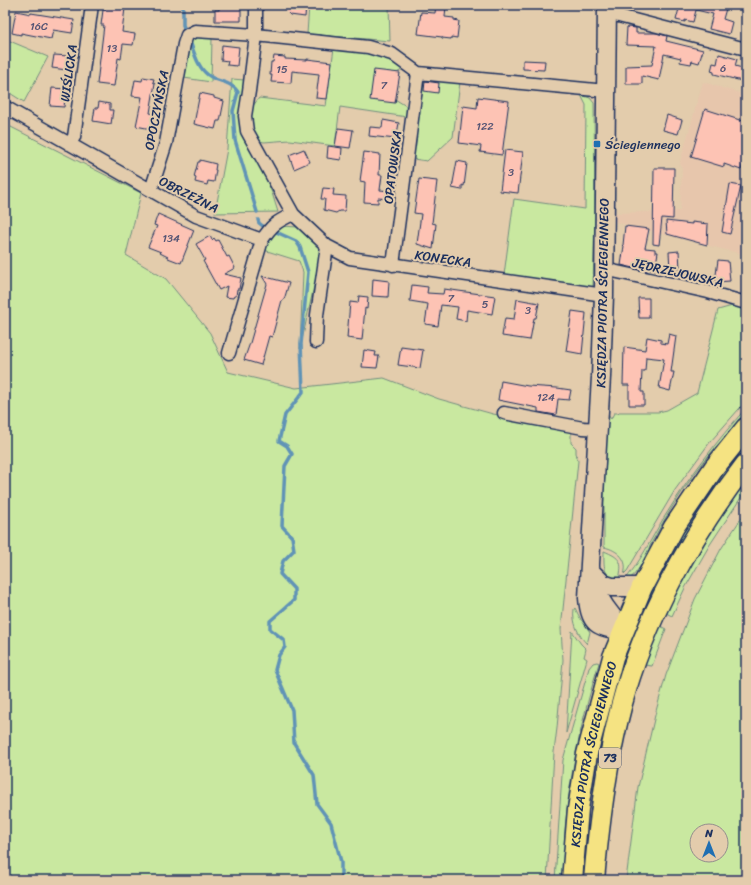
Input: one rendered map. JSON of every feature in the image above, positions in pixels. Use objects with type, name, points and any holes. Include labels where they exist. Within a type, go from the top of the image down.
[{"type":"main road","name":"73","points":[[623,631],[642,587],[674,527],[714,468],[746,428]]},
{"type":"main road","name":"73","points":[[644,640],[678,568],[720,498],[746,464]]},
{"type":"main road","points":[[623,631],[644,640]]},
{"type":"main road","name":"KSIĘDZA PIOTRA ŚCIEGIENNEGO","points":[[572,880],[578,809],[587,754],[611,663],[623,631]]},
{"type":"main road","name":"KSIĘDZA PIOTRA ŚCIEGIENNEGO","points":[[594,880],[599,822],[610,755],[621,706],[644,640]]},
{"type":"street","name":"WIŚLICKA","points":[[69,144],[74,137],[92,5]]},
{"type":"street","name":"KONECKA","points":[[256,5],[256,35],[249,91],[244,116],[247,130],[293,214],[326,246],[350,258],[604,295]]},
{"type":"street","points":[[607,9],[746,49]]},
{"type":"street","name":"KSIĘDZA PIOTRA ŚCIEGIENNEGO","points":[[590,576],[604,295],[607,9]]},
{"type":"street","name":"OPOCZYŃSKA","points":[[151,190],[166,143],[184,44],[187,35],[195,31],[256,35]]},
{"type":"street","points":[[256,35],[368,47],[392,54],[418,73],[606,91]]},
{"type":"street","name":"OPATOWSKA","points":[[393,265],[418,73]]},
{"type":"street","name":"OBRZEŻNA","points":[[5,107],[196,216],[262,240]]},
{"type":"street","points":[[230,354],[262,240],[271,226],[293,214]]},
{"type":"street","points":[[316,342],[317,315],[326,246]]},
{"type":"street","name":"JĘDRZEJOWSKA","points":[[604,269],[708,292],[746,303]]},
{"type":"street","points":[[504,414],[598,430]]},
{"type":"street","points":[[590,576],[612,588],[642,587]]},
{"type":"street","points":[[590,576],[605,607],[623,631]]},
{"type":"shaded area","points":[[703,82],[746,95],[746,255],[615,222],[615,213],[680,211],[682,170],[680,162]]},
{"type":"green space","points":[[309,5],[339,7],[340,5],[389,5],[390,41],[307,34]]},
{"type":"green space","points":[[195,36],[212,38],[211,82],[184,78],[186,48]]},
{"type":"green space","points":[[5,39],[48,57],[24,102],[5,90]]},
{"type":"green space","points":[[334,48],[387,56],[403,69],[391,77],[390,96],[406,106],[407,117],[340,107],[335,146],[290,140],[264,142],[256,140],[250,126],[249,111],[259,98],[326,106]]},
{"type":"green space","points":[[232,79],[244,80],[244,124],[272,193],[278,212],[215,213],[227,149]]},
{"type":"green space","points":[[424,79],[460,82],[453,137],[427,161],[413,159]]},
{"type":"green space","points":[[581,95],[590,98],[594,103],[595,212],[593,286],[587,288],[504,275],[514,199],[585,209],[586,105]]},
{"type":"green space","points":[[5,124],[141,193],[126,255],[166,279],[210,333],[228,372],[296,388],[384,378],[439,399],[493,414],[571,429],[571,443],[576,448],[578,461],[561,629],[563,660],[554,752],[547,880],[5,880]]},
{"type":"green space","points":[[281,226],[298,227],[313,239],[322,250],[300,349],[303,272],[299,261],[264,250],[271,232]]},
{"type":"green space","points":[[736,305],[746,309],[746,401],[710,442],[675,490],[624,574],[624,560],[618,553],[604,547],[604,493],[608,415],[611,419],[614,413],[619,412],[658,412],[667,410],[697,393],[718,310]]},
{"type":"green space","points":[[746,408],[746,415],[706,458],[683,490],[653,540],[637,571],[628,580],[622,583],[640,559],[665,516],[693,474]]},
{"type":"green space","points":[[746,438],[746,453],[735,467],[650,607],[644,604],[666,555]]},
{"type":"green space","points":[[746,479],[746,490],[709,546],[685,588],[672,616],[666,613],[677,590],[717,519]]},
{"type":"green space","points":[[746,511],[746,880],[626,880],[638,787],[656,711],[666,675],[695,599],[721,549]]},
{"type":"green space","points":[[604,551],[617,558],[619,561],[621,568],[619,579],[609,576],[605,570]]},
{"type":"green space","points":[[575,608],[590,632],[587,644],[576,628],[574,619]]},
{"type":"green space","points":[[660,626],[666,629],[652,666],[644,665]]},
{"type":"green space","points":[[572,631],[586,649],[584,657],[587,659],[566,733]]},
{"type":"green space","points":[[593,663],[599,663],[580,735],[569,790],[565,827],[563,880],[555,880],[563,760],[589,668]]},
{"type":"building","points":[[287,5],[306,5],[305,17],[290,15],[286,11]]},
{"type":"building","points":[[436,5],[446,5],[445,17],[454,18],[454,20],[459,21],[457,38],[451,37],[451,39],[418,34],[421,12],[435,13]]},
{"type":"building","points":[[680,5],[727,5],[723,19],[732,22],[729,34],[709,29],[713,14],[696,10],[693,22],[676,20]]},
{"type":"building","points":[[106,6],[125,8],[122,32],[135,34],[133,45],[123,44],[121,59],[118,58],[114,86],[97,84],[104,25],[101,25],[103,10],[105,10]]},
{"type":"building","points":[[241,7],[241,21],[215,21],[215,10],[219,10],[219,8]]},
{"type":"building","points":[[16,11],[74,20],[72,33],[53,30],[51,39],[21,33],[21,35],[12,33]]},
{"type":"building","points":[[627,27],[636,28],[636,33],[656,33],[667,36],[666,41],[703,50],[699,63],[692,61],[691,64],[680,62],[681,58],[664,54],[659,80],[642,76],[642,84],[626,84],[626,66],[652,65],[656,46],[626,45]]},
{"type":"building","points":[[222,45],[239,47],[237,66],[227,65],[228,61],[221,60]]},
{"type":"building","points":[[719,54],[737,59],[735,66],[746,69],[746,82],[714,74],[714,72],[711,71],[713,63],[717,64]]},
{"type":"building","points":[[54,55],[69,56],[67,70],[52,68]]},
{"type":"building","points":[[274,56],[285,57],[285,59],[307,59],[332,62],[327,99],[316,98],[319,74],[292,71],[291,83],[271,82],[271,62],[273,62]]},
{"type":"building","points":[[523,60],[545,61],[544,70],[523,69]]},
{"type":"building","points":[[374,70],[400,73],[395,103],[370,100]]},
{"type":"building","points":[[143,77],[154,79],[153,82],[155,83],[150,113],[154,114],[151,129],[136,126],[142,97],[132,96],[135,80],[142,81]]},
{"type":"building","points":[[425,81],[439,83],[438,93],[424,91]]},
{"type":"building","points":[[52,88],[66,89],[64,107],[50,106]]},
{"type":"building","points":[[200,93],[214,96],[214,98],[224,101],[220,121],[217,121],[215,129],[194,124]]},
{"type":"building","points":[[478,97],[509,101],[502,155],[480,152],[481,146],[459,143],[463,106],[477,108]]},
{"type":"building","points":[[99,102],[110,104],[110,110],[113,110],[111,124],[93,121],[95,108],[98,108]]},
{"type":"building","points":[[705,109],[746,122],[746,151],[741,170],[724,164],[724,167],[691,157]]},
{"type":"building","points":[[667,115],[682,120],[678,134],[663,130]]},
{"type":"building","points":[[383,120],[399,123],[396,139],[369,136],[370,127],[382,128]]},
{"type":"building","points":[[338,128],[353,130],[350,148],[335,146]]},
{"type":"building","points":[[328,146],[342,148],[341,160],[327,158]]},
{"type":"building","points":[[304,149],[310,162],[294,169],[289,155]]},
{"type":"building","points":[[505,150],[523,152],[518,193],[500,191]]},
{"type":"building","points":[[364,152],[380,154],[379,175],[382,175],[380,190],[390,191],[390,199],[378,198],[378,203],[364,202],[365,182],[360,181]]},
{"type":"building","points":[[200,160],[216,164],[214,182],[208,181],[207,185],[195,182],[196,178],[194,177],[198,162],[200,162]]},
{"type":"building","points":[[457,161],[467,163],[464,186],[462,185],[462,190],[452,188]]},
{"type":"building","points":[[654,168],[674,168],[673,219],[662,218],[659,245],[653,244]]},
{"type":"building","points":[[419,179],[437,181],[432,223],[436,224],[433,249],[417,244],[421,214],[414,213]]},
{"type":"building","points":[[730,184],[741,186],[730,234],[722,232]]},
{"type":"building","points":[[323,188],[334,189],[333,195],[346,196],[345,211],[339,211],[336,213],[324,210],[325,199],[321,199]]},
{"type":"building","points":[[158,214],[194,230],[181,263],[148,247],[157,226],[154,225]]},
{"type":"building","points":[[666,221],[708,224],[707,245],[667,234]]},
{"type":"building","points":[[625,226],[649,229],[645,248],[655,249],[655,252],[658,252],[655,270],[648,268],[647,271],[621,265]]},
{"type":"building","points":[[210,236],[212,240],[214,238],[216,241],[218,240],[235,268],[224,274],[241,278],[239,289],[237,289],[236,296],[233,298],[225,297],[227,286],[219,290],[203,261],[205,260],[196,244]]},
{"type":"building","points":[[679,251],[680,269],[670,269],[669,252]]},
{"type":"building","points":[[718,260],[728,261],[730,281],[715,282]]},
{"type":"building","points":[[262,276],[289,283],[284,300],[282,300],[272,337],[269,336],[261,365],[244,360],[267,284]]},
{"type":"building","points":[[373,279],[389,281],[388,297],[372,296]]},
{"type":"building","points":[[412,285],[428,287],[427,293],[443,294],[444,289],[495,296],[492,314],[467,310],[466,321],[456,319],[458,307],[441,305],[438,326],[425,324],[428,304],[410,301]]},
{"type":"building","points":[[359,296],[368,297],[367,309],[365,308],[362,340],[347,338],[350,302],[358,303]]},
{"type":"building","points":[[638,298],[649,298],[649,318],[639,318]]},
{"type":"building","points":[[517,299],[539,303],[536,318],[534,318],[530,340],[502,336],[505,318],[514,319]]},
{"type":"building","points":[[572,311],[586,313],[582,354],[566,351]]},
{"type":"building","points":[[669,334],[676,336],[671,372],[674,372],[670,391],[659,388],[664,359],[646,357],[645,371],[642,371],[641,392],[644,392],[644,405],[629,405],[629,385],[623,385],[624,347],[645,350],[647,337],[661,340],[661,343],[667,344]]},
{"type":"building","points":[[401,347],[423,350],[420,368],[398,365]]},
{"type":"building","points":[[364,350],[376,352],[375,356],[379,356],[377,368],[362,367]]},
{"type":"building","points":[[501,381],[528,386],[571,390],[569,400],[558,399],[556,415],[538,412],[538,408],[498,400]]},
{"type":"waterway","points":[[183,5],[183,25],[185,30]]},
{"type":"waterway","points":[[189,39],[196,58],[204,72],[212,78],[228,83],[238,92],[233,111],[235,140],[257,212]]},
{"type":"waterway","points":[[258,220],[264,227]]},
{"type":"waterway","points":[[274,231],[296,241],[300,247],[308,272],[301,344],[303,392],[285,415],[279,441],[287,446],[292,454],[285,466],[282,526],[292,537],[294,550],[283,561],[280,574],[294,589],[294,600],[270,621],[270,629],[284,640],[285,647],[279,655],[275,670],[292,710],[294,743],[314,775],[317,804],[331,823],[341,862],[341,880]]},
{"type":"place","name":"Ściegiennego","points":[[597,144]]}]
